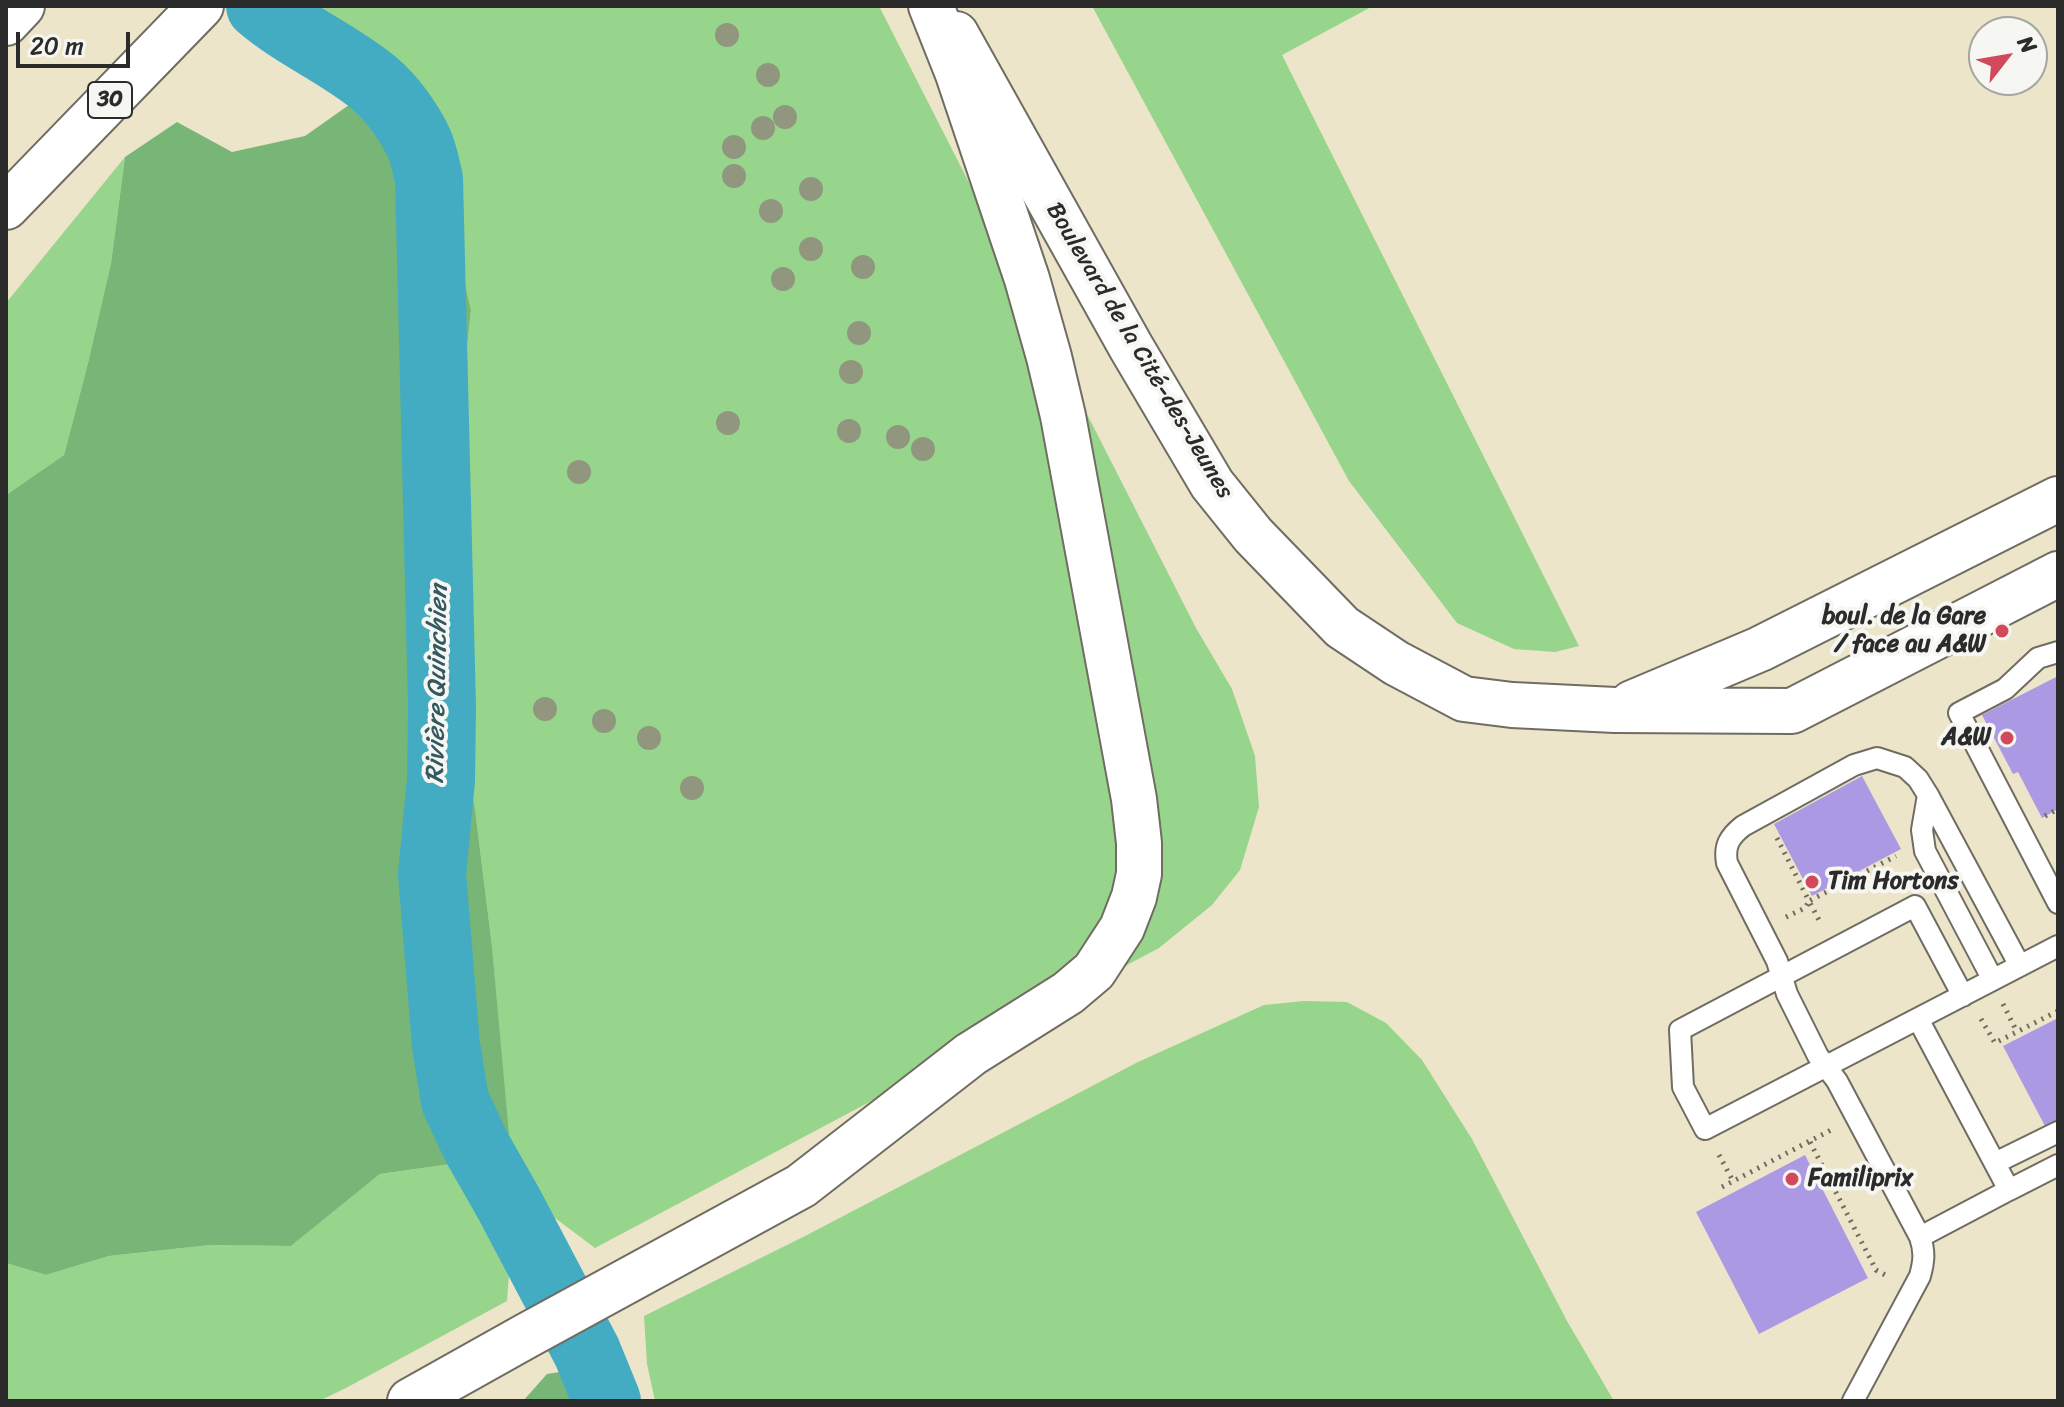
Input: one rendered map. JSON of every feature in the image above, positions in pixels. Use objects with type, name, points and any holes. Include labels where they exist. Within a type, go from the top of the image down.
[{"type":"main road","points":[[6,23],[22,6]]},
{"type":"main road","name":"30","points":[[6,207],[201,6]]},
{"type":"main road","points":[[410,1401],[801,1186],[971,1054],[1068,993],[1094,971],[1122,928],[1134,897],[1139,874],[1139,843],[1134,799],[1063,416],[1027,279],[958,74],[931,6]]},
{"type":"main road","name":"Boulevard de la Cité-des-Jeunes","points":[[941,6],[1131,347],[1212,484],[1253,535],[1342,627],[1396,663],[1464,699],[1512,705],[1615,710],[1792,711],[2058,574]]},
{"type":"main road","points":[[1615,710],[1760,649],[2058,499]]},
{"type":"lane","points":[[2058,652],[2038,658],[2005,689],[1959,713],[2051,873],[2058,903]]},
{"type":"lane","points":[[1853,1401],[1920,1276],[1924,1250],[1837,1081],[1818,1056],[1787,994],[1777,961],[1727,863],[1727,843],[1732,834],[1743,826],[1854,765],[1877,758],[1891,761],[1905,767],[1918,779],[2020,966]]},
{"type":"lane","points":[[1928,795],[1922,830],[1925,851],[1993,980]]},
{"type":"lane","points":[[1963,996],[1915,906],[1680,1030],[1683,1087],[1705,1129],[1963,996],[2058,946]]},
{"type":"lane","points":[[1918,1019],[2009,1190]]},
{"type":"lane","points":[[1995,1163],[2058,1132]]},
{"type":"lane","points":[[1920,1237],[2058,1165]]},
{"type":"path","points":[[1772,828],[1809,901],[1903,852]]},
{"type":"path","points":[[1978,1012],[1995,1043],[2056,1014]]},
{"type":"path","points":[[1722,1187],[1839,1126]]},
{"type":"path","points":[[1810,1142],[1876,1270]]},
{"type":"path","points":[[1811,1167],[1820,1161]]},
{"type":"green space","points":[[281,6],[879,6],[1196,628],[1232,689],[1255,756],[1259,807],[1240,870],[1212,905],[1159,948],[595,1248],[551,1215],[493,1143],[508,1135],[492,946],[475,809],[450,661],[452,490],[471,310],[436,156],[393,74],[330,31]]},
{"type":"green space","points":[[1092,6],[1373,6],[1282,55],[1579,646],[1555,652],[1514,649],[1457,623],[1349,481]]},
{"type":"green space","points":[[393,74],[436,156],[471,310],[452,490],[450,661],[475,809],[492,946],[509,1135],[451,1164],[380,1174],[291,1246],[210,1245],[109,1256],[46,1275],[6,1263],[6,495],[64,455],[111,263],[125,157],[177,122],[232,152],[305,136]]},
{"type":"green space","points":[[125,157],[111,263],[64,455],[6,495],[6,303]]},
{"type":"green space","points":[[1304,1001],[1347,1002],[1386,1023],[1422,1060],[1472,1139],[1567,1321],[1614,1401],[655,1401],[647,1364],[644,1316],[807,1235],[1138,1062],[1264,1005]]},
{"type":"green space","points":[[451,1164],[478,1189],[512,1232],[507,1301],[346,1388],[319,1401],[6,1401],[6,1263],[46,1275],[109,1256],[210,1245],[291,1246],[380,1174]]},
{"type":"green space","points":[[585,1368],[607,1391],[608,1401],[523,1401],[547,1374]]},
{"type":"building","points":[[2058,676],[2058,809],[2042,818],[2018,772],[2013,774],[1982,715]]},
{"type":"building","points":[[1862,776],[1901,849],[1812,896],[1774,824]]},
{"type":"building","points":[[2058,1018],[2058,1122],[2046,1128],[2003,1046]]},
{"type":"building","points":[[1805,1155],[1868,1278],[1759,1334],[1696,1212]]},
{"type":"waterway","name":"Rivière Quinchien","points":[[260,6],[381,89],[410,127],[425,161],[429,179],[442,707],[441,780],[432,874],[446,1045],[455,1101],[587,1352],[607,1401]]},
{"type":"place","name":"boul. de la Gare / face au A&W","points":[[2002,631]]},
{"type":"place","name":"A&W","points":[[2007,738]]},
{"type":"place","name":"Tim Hortons","points":[[1812,882]]},
{"type":"place","name":"Familiprix","points":[[1792,1179]]}]
